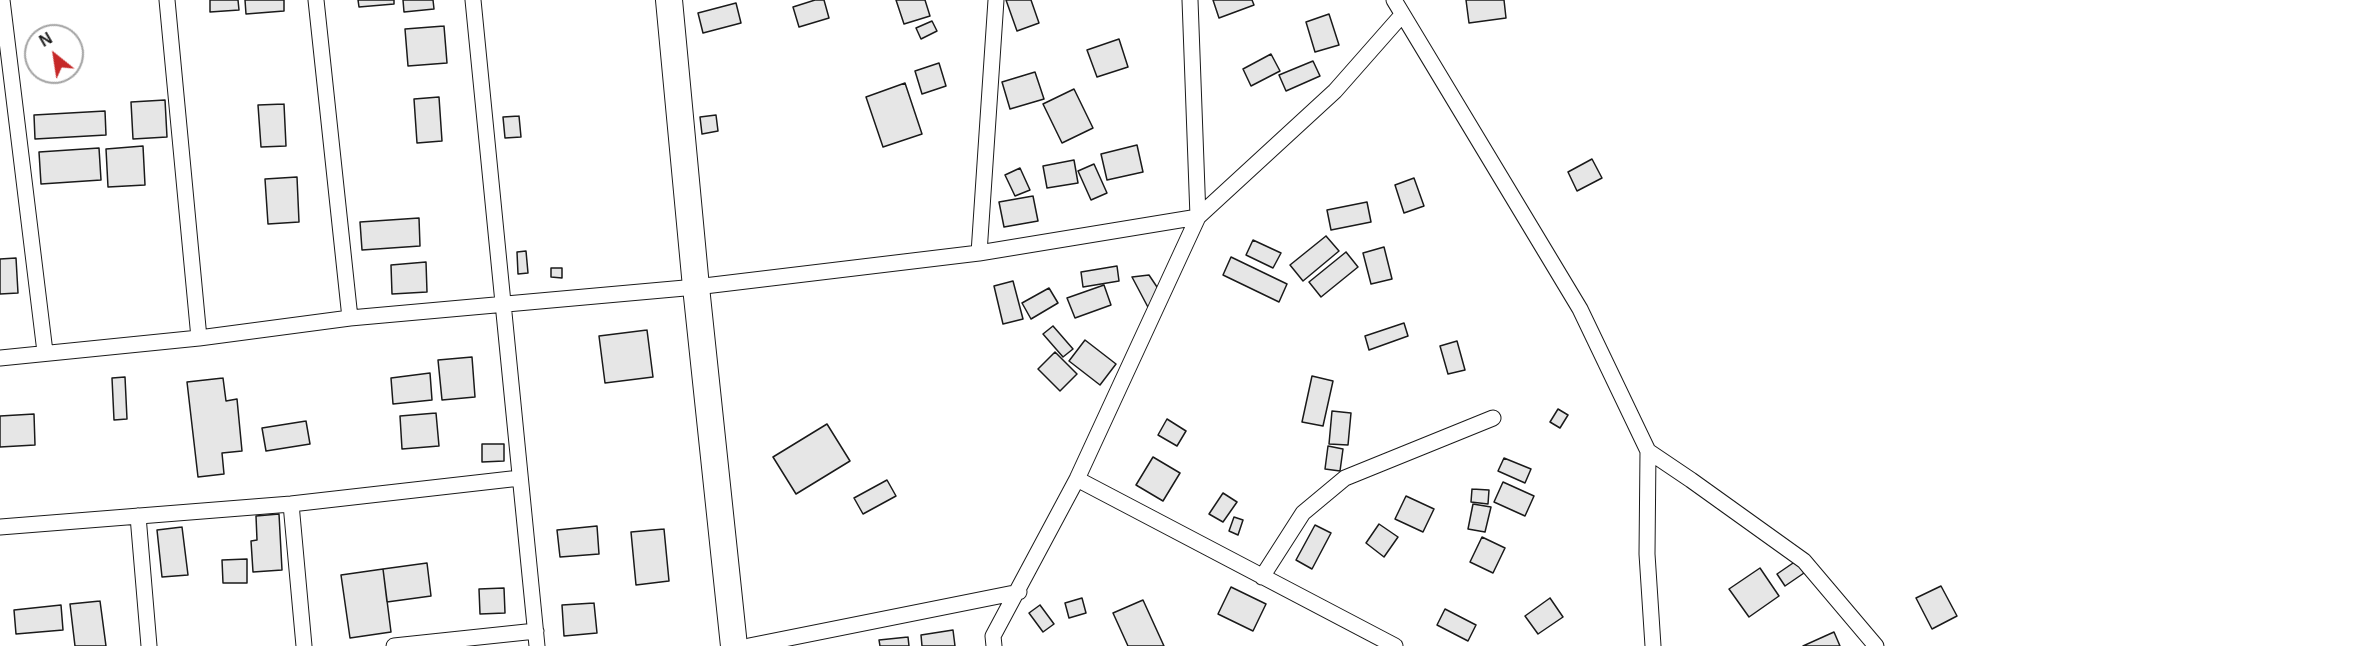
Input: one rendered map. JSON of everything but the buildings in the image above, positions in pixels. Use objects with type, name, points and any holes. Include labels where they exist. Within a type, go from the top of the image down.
[{"type":"highway","points":[[669,0],[734,646]]},
{"type":"street","points":[[2,0],[45,352]]},
{"type":"street","points":[[167,0],[199,338]]},
{"type":"street","points":[[316,0],[350,318]]},
{"type":"street","points":[[394,646],[537,638],[472,0]]},
{"type":"street","points":[[979,253],[996,0]]},
{"type":"street","points":[[1190,0],[1198,217]]},
{"type":"street","points":[[1394,0],[1580,309],[1648,452],[1647,554],[1653,646]]},
{"type":"street","points":[[994,646],[993,636],[1019,592],[1077,479],[1198,217],[1335,91],[1402,15]]},
{"type":"street","points":[[0,358],[199,338],[350,318],[696,286],[979,253],[1198,217]]},
{"type":"street","points":[[1262,577],[1303,513],[1345,478],[1493,418]]},
{"type":"street","points":[[1648,452],[1804,561],[1876,646]]},
{"type":"street","points":[[0,527],[291,504],[520,478]]},
{"type":"street","points":[[1077,479],[1395,646]]},
{"type":"street","points":[[291,504],[304,646]]},
{"type":"street","points":[[138,516],[149,646]]},
{"type":"street","points":[[748,646],[1019,592]]}]
